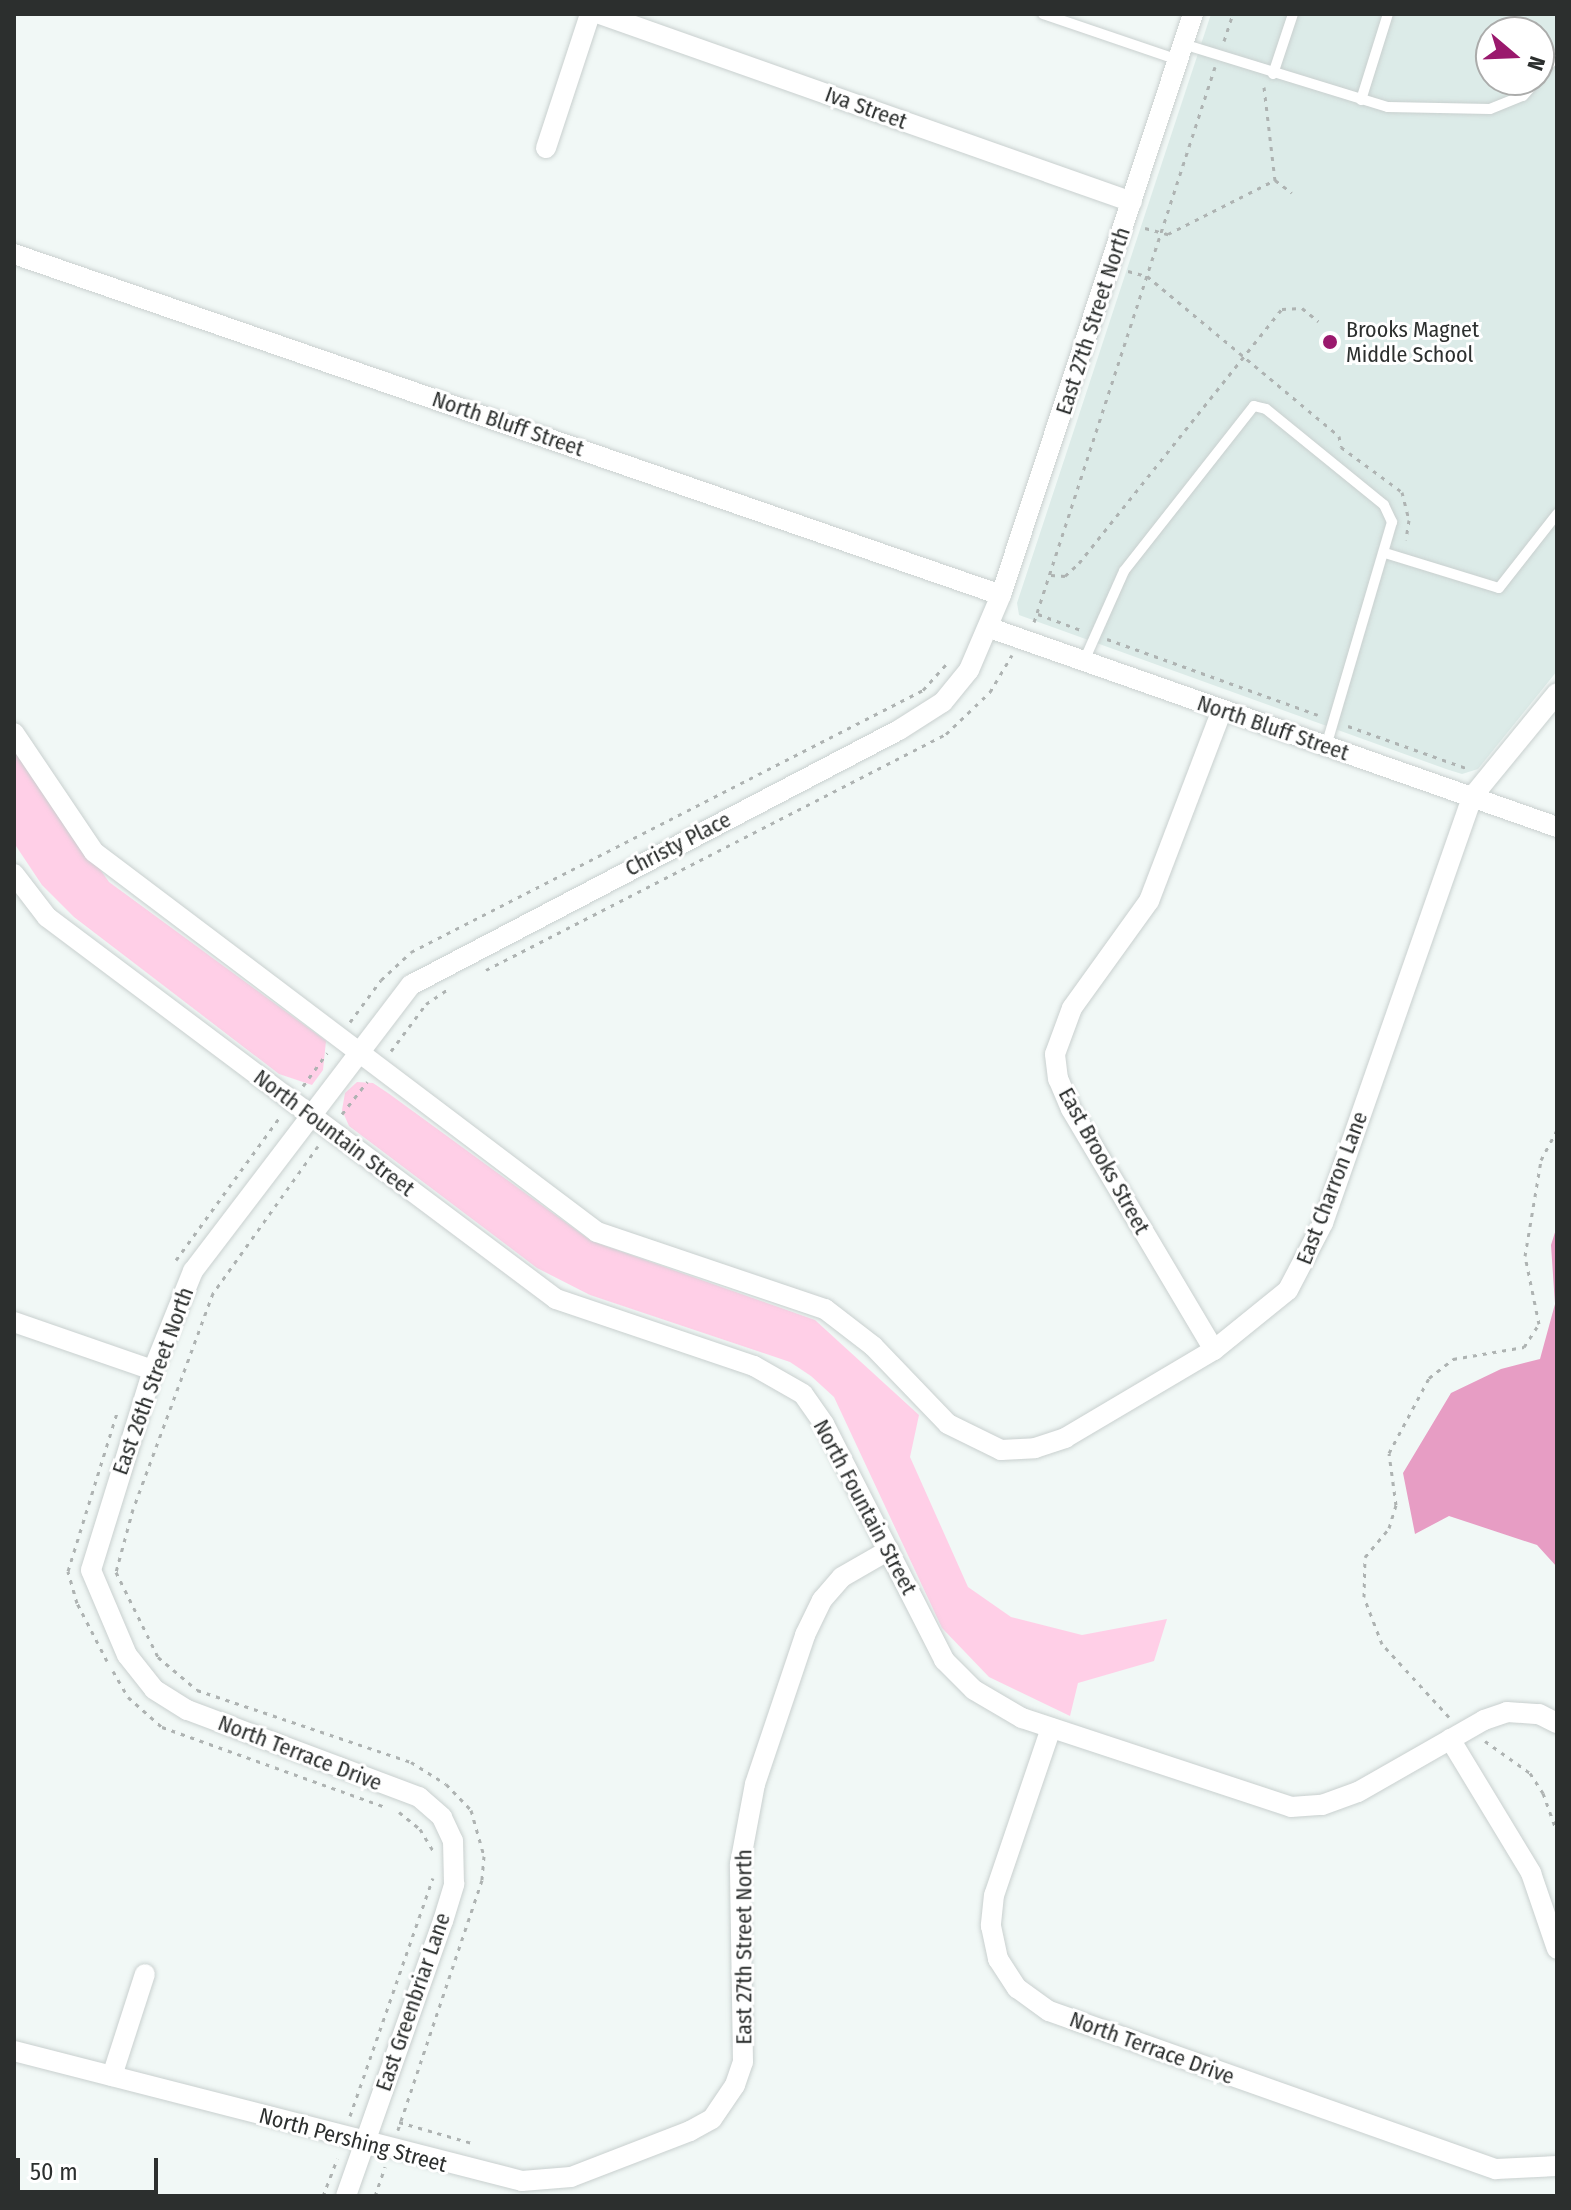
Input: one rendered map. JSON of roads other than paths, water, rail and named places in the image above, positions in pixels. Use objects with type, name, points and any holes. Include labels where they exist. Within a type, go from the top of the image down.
[{"type":"street","points":[[546,148],[590,14]]},
{"type":"street","name":"Iva Street","points":[[600,14],[1132,202]]},
{"type":"street","name":"East 27th Street North","points":[[990,628],[1193,14]]},
{"type":"street","name":"North Bluff Street","points":[[14,254],[1001,595]]},
{"type":"street","name":"North Bluff Street","points":[[990,628],[1557,827]]},
{"type":"street","name":"Christy Place","points":[[357,1054],[411,985],[899,730],[943,702],[969,670],[990,628]]},
{"type":"street","name":"East Charron Lane","points":[[357,1054],[597,1232],[825,1309],[873,1346],[948,1424],[1001,1450],[1035,1448],[1065,1438],[1214,1350],[1288,1290],[1311,1253],[1472,797],[1557,693]]},
{"type":"street","name":"East Brooks Street","points":[[1214,1350],[1071,1109],[1058,1079],[1055,1054],[1072,1008],[1149,901],[1222,710]]},
{"type":"street","points":[[14,733],[94,852],[357,1054]]},
{"type":"street","name":"North Fountain Street","points":[[14,874],[47,917],[556,1299],[754,1366],[803,1394],[824,1424],[944,1660],[974,1690],[1051,1728],[1291,1807],[1322,1805],[1358,1792],[1451,1730],[1507,1712],[1539,1714],[1557,1723]]},
{"type":"street","name":"East 26th Street North","points":[[127,1655],[91,1570],[153,1370],[193,1271],[357,1054]]},
{"type":"street","points":[[14,1322],[153,1370]]},
{"type":"street","name":"East 27th Street North","points":[[690,2131],[712,2119],[735,2085],[743,2062],[740,1864],[755,1784],[805,1635],[842,1577],[889,1550]]},
{"type":"street","name":"North Terrace Drive","points":[[127,1655],[154,1689],[187,1710],[419,1797],[442,1817],[457,1860]]},
{"type":"street","name":"North Terrace Drive","points":[[1051,1728],[994,1895],[991,1926],[998,1959],[1017,1988],[1049,2011],[1496,2169],[1557,2166]]},
{"type":"street","points":[[1451,1730],[1531,1873],[1553,1925],[1557,1949]]},
{"type":"street","name":"East Greenbriar Lane","points":[[346,2196],[443,1921],[457,1860]]},
{"type":"street","points":[[112,2076],[145,1974]]},
{"type":"street","name":"North Pershing Street","points":[[14,2051],[522,2181],[571,2177],[690,2131]]},
{"type":"lane","points":[[1043,14],[1180,52],[1219,56],[1361,100],[1441,111],[1490,109],[1523,96]]},
{"type":"lane","points":[[1273,74],[1293,14]]},
{"type":"lane","points":[[1361,100],[1388,14]]},
{"type":"lane","points":[[1084,661],[1124,571],[1254,406],[1297,431],[1384,505],[1392,522],[1326,746]]},
{"type":"lane","points":[[1385,553],[1499,588],[1557,514]]},
{"type":"place","name":"Brooks Magnet Middle School","points":[[1330,342]]}]
